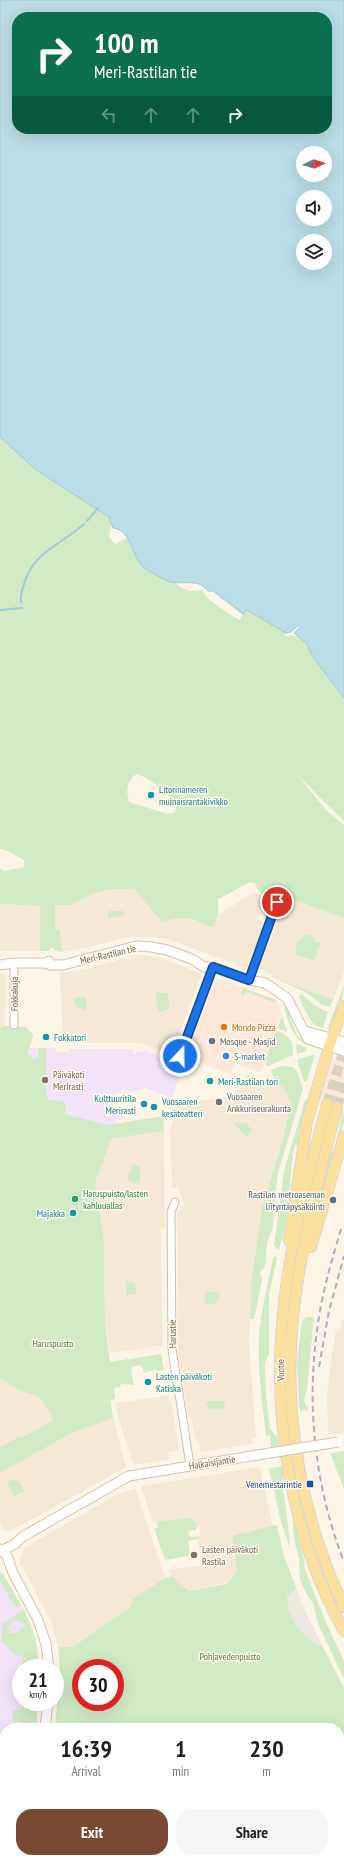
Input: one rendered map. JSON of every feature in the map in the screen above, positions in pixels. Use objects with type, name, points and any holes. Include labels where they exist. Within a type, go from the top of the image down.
[{"type":"main road","points":[[285,1295],[289,1243],[307,1122],[330,1043],[344,1006]]},
{"type":"main road","name":"Vuotie","points":[[344,1607],[324,1561],[312,1523],[295,1444],[290,1359],[295,1303],[332,1105],[300,1217],[285,1295],[280,1367],[282,1421],[288,1464],[299,1518],[314,1564],[344,1631]]},
{"type":"main road","points":[[295,1303],[344,1136]]},
{"type":"street","points":[[249,980],[277,902]]},
{"type":"street","name":"Meri-Rastilan tie","points":[[0,965],[14,963],[46,963],[56,965],[119,949],[143,946],[167,950],[192,959],[197,964],[213,967],[249,980],[258,986],[264,988],[270,987],[287,998],[308,1039],[330,1043]]},
{"type":"street","name":"Meri-Rastilan tie","points":[[0,960],[14,963]]},
{"type":"street","name":"Fokkakuja","points":[[14,963],[14,1025]]},
{"type":"street","points":[[180,1056],[213,967]]},
{"type":"street","points":[[330,1043],[344,1042]]},
{"type":"street","points":[[330,1043],[344,1051]]},
{"type":"street","name":"Harustie","points":[[175,1202],[171,1212],[172,1349],[190,1465]]},
{"type":"street","name":"Halkaisijantie","points":[[2,1551],[12,1539],[22,1537],[122,1481],[138,1478],[147,1473],[190,1465],[341,1442]]},
{"type":"street","points":[[2,1551],[42,1628],[48,1659]]},
{"type":"street","points":[[46,1723],[47,1711]]},
{"type":"shaded area","points":[[112,889],[134,889],[162,922],[172,918],[183,917],[213,928],[218,915],[246,897],[254,893],[265,896],[258,920],[264,923],[248,967],[246,968],[170,940],[152,937],[127,937],[86,948],[62,952],[60,930],[55,930],[55,905],[71,905],[91,894]]},
{"type":"shaded area","points":[[286,897],[344,918],[344,972],[334,998],[331,999],[272,977],[273,975],[259,969]]},
{"type":"shaded area","points":[[0,904],[40,906],[40,951],[0,951]]},
{"type":"shaded area","points":[[135,955],[146,955],[165,959],[199,973],[201,976],[173,1050],[162,1051],[140,1043],[63,1043],[60,973],[91,968]]},
{"type":"shaded area","points":[[0,973],[5,973],[5,1028],[0,1028]]},
{"type":"shaded area","points":[[212,977],[274,999],[278,1003],[282,1016],[265,1064],[260,1072],[235,1063],[231,1074],[183,1057]]},
{"type":"shaded area","points":[[28,1048],[56,1048],[57,1052],[69,1052],[70,1049],[133,1049],[133,1054],[136,1054],[136,1052],[142,1052],[143,1050],[168,1060],[170,1066],[181,1072],[172,1098],[146,1088],[132,1092],[125,1090],[120,1092],[113,1098],[112,1103],[116,1110],[122,1115],[123,1119],[116,1120],[116,1124],[108,1125],[81,1119],[27,1100]]},
{"type":"shaded area","points":[[329,1056],[344,1061],[344,1104],[317,1096]]},
{"type":"shaded area","points":[[247,1074],[281,1086],[291,1099],[283,1137],[262,1208],[251,1284],[249,1340],[256,1438],[252,1439],[253,1444],[200,1452],[199,1441],[196,1441],[190,1416],[188,1416],[178,1353],[177,1213],[184,1204],[178,1188],[172,1188],[170,1132],[178,1104],[235,1096]]},
{"type":"shaded area","points":[[164,1132],[165,1228],[161,1229],[163,1346],[110,1353],[105,1325],[104,1241],[95,1183],[111,1139]]},
{"type":"shaded area","points":[[341,1320],[344,1320],[344,1433],[328,1435],[327,1396],[331,1358],[336,1330],[341,1327]]},
{"type":"shaded area","points":[[0,1378],[20,1391],[38,1396],[48,1409],[53,1420],[25,1436],[18,1437],[0,1447]]},
{"type":"shaded area","points":[[170,1395],[179,1450],[168,1452],[169,1460],[134,1465],[118,1418],[116,1403]]},
{"type":"shaded area","points":[[113,1418],[126,1467],[26,1523],[9,1531],[5,1531],[0,1525],[0,1473],[70,1434]]},
{"type":"shaded area","points":[[260,1468],[273,1526],[232,1536],[237,1571],[226,1583],[189,1591],[172,1576],[169,1570],[202,1565],[198,1539],[201,1536],[198,1524],[190,1518],[153,1523],[141,1486]]},
{"type":"shaded area","points":[[135,1488],[165,1578],[133,1599],[129,1608],[73,1648],[58,1647],[51,1621],[19,1561],[25,1547],[116,1495]]},
{"type":"shaded area","points":[[0,1569],[30,1622],[37,1644],[39,1659],[12,1659],[12,1711],[37,1711],[36,1723],[0,1723]]},
{"type":"shaded area","points":[[296,1588],[307,1615],[323,1647],[307,1638],[294,1622],[289,1611],[287,1597]]},
{"type":"green space","points":[[0,409],[119,523],[113,528],[111,525],[109,537],[115,544],[127,538],[123,532],[211,580],[208,591],[199,584],[174,582],[187,590],[202,590],[213,603],[240,620],[243,614],[219,597],[288,625],[285,637],[289,635],[301,637],[344,675],[344,821],[297,775],[327,811],[344,825],[344,918],[286,897],[269,894],[265,896],[257,889],[256,884],[251,882],[218,899],[218,915],[213,928],[193,920],[182,918],[170,919],[162,922],[134,889],[112,889],[91,894],[71,905],[55,905],[55,929],[60,930],[62,952],[56,951],[51,947],[49,951],[40,951],[40,906],[0,904],[0,868],[4,871],[24,867],[24,860],[8,851],[0,849]],"holes":[[[137,774],[142,776],[174,800],[177,804],[175,812],[168,814],[129,802],[127,793],[129,782],[133,776]]]},
{"type":"green space","points":[[108,911],[124,911],[124,916],[108,918]]},
{"type":"green space","points":[[304,935],[310,935],[314,938],[315,942],[321,942],[314,960],[295,955],[297,943]]},
{"type":"green space","points":[[272,977],[331,999],[334,998],[330,1007],[322,1005],[307,993]]},
{"type":"green space","points":[[344,985],[343,996],[337,1016],[331,1027],[327,1030]]},
{"type":"green space","points":[[243,988],[276,1001],[273,1002],[246,992],[243,996],[241,995]]},
{"type":"green space","points":[[156,993],[168,993],[169,1009],[158,1013]]},
{"type":"green space","points":[[301,994],[317,1007],[328,1012],[323,1028],[318,1027],[311,1021],[299,997]]},
{"type":"green space","points":[[85,997],[87,1001],[85,1010],[75,1006],[74,998]]},
{"type":"green space","points":[[284,1007],[287,1009],[297,1035],[316,1047],[302,1042],[294,1033],[288,1021]]},
{"type":"green space","points":[[282,1016],[287,1031],[286,1032],[278,1028]]},
{"type":"green space","name":"Haruspuisto","points":[[5,1026],[26,1027],[33,1034],[28,1055],[32,1055],[32,1058],[38,1058],[38,1048],[46,1048],[46,1096],[48,1096],[48,1100],[65,1102],[65,1114],[108,1125],[163,1116],[164,1132],[111,1139],[95,1183],[104,1241],[105,1325],[110,1362],[161,1354],[164,1370],[157,1371],[156,1369],[144,1373],[141,1365],[132,1367],[131,1371],[134,1385],[120,1384],[121,1387],[114,1388],[115,1399],[110,1400],[113,1418],[70,1434],[0,1473],[0,1447],[18,1437],[25,1436],[53,1420],[48,1409],[38,1396],[20,1391],[0,1378],[0,1028]]},
{"type":"green space","points":[[276,1030],[290,1039],[293,1046],[293,1055],[268,1066],[266,1065],[266,1061]]},
{"type":"green space","points":[[296,1043],[306,1048],[307,1051],[297,1054]]},
{"type":"green space","points":[[188,1047],[202,1051],[201,1054],[195,1052],[193,1056],[186,1054]]},
{"type":"green space","points":[[315,1054],[307,1081],[304,1082],[297,1060]]},
{"type":"green space","points":[[281,1066],[293,1067],[297,1071],[303,1089],[278,1173],[274,1203],[273,1228],[267,1243],[265,1266],[260,1272],[262,1280],[254,1319],[250,1319],[251,1284],[262,1208],[283,1138],[291,1100],[281,1086],[276,1085],[271,1070]]},
{"type":"green space","points":[[305,1100],[308,1100],[299,1145],[295,1145],[293,1158],[286,1224],[279,1249],[277,1249],[274,1245],[284,1171]]},
{"type":"green space","points":[[331,1106],[333,1106],[298,1251],[319,1151]]},
{"type":"green space","points":[[343,1109],[344,1123],[317,1214],[315,1213],[327,1164],[332,1151],[334,1152]]},
{"type":"green space","points":[[233,1123],[246,1123],[252,1130],[247,1137]]},
{"type":"green space","points":[[133,1164],[140,1166],[140,1183],[132,1183],[127,1179]]},
{"type":"green space","points":[[276,1256],[277,1258],[269,1295],[269,1354],[265,1363],[266,1395],[270,1429],[277,1437],[278,1446],[271,1447],[270,1435],[266,1436],[260,1374],[259,1337],[263,1307],[273,1258]]},
{"type":"green space","points":[[296,1258],[298,1258],[291,1444],[289,1445],[284,1365],[287,1316]]},
{"type":"green space","points":[[126,1281],[135,1283],[136,1294],[126,1295]]},
{"type":"green space","points":[[205,1292],[219,1292],[220,1298],[217,1299],[217,1304],[208,1304],[205,1302]]},
{"type":"green space","points":[[306,1317],[314,1317],[307,1389],[304,1400],[306,1406],[308,1406],[307,1411],[304,1409],[303,1412],[300,1411],[299,1407],[297,1361],[302,1321]]},
{"type":"green space","points":[[206,1401],[224,1401],[225,1408],[211,1410],[207,1406]]},
{"type":"green space","points":[[344,1451],[344,1489],[330,1453]]},
{"type":"green space","points":[[293,1458],[314,1540],[327,1579],[344,1618],[344,1623],[319,1563],[312,1542],[295,1480],[291,1459]]},
{"type":"green space","points":[[283,1466],[283,1488],[290,1541],[289,1546],[281,1522],[269,1469]]},
{"type":"green space","points":[[10,1480],[19,1481],[24,1491],[14,1496],[7,1483]]},
{"type":"green space","points":[[292,1513],[305,1564],[304,1567],[325,1620],[344,1661],[344,1679],[318,1624],[313,1603],[308,1597],[300,1580],[299,1559],[294,1539]]},
{"type":"green space","points":[[190,1518],[198,1524],[196,1530],[188,1531],[189,1535],[192,1537],[201,1536],[198,1539],[188,1541],[190,1554],[188,1556],[165,1560],[154,1528],[158,1528],[157,1522]]},
{"type":"green space","name":"Pohjavedenpuisto","points":[[277,1525],[284,1556],[296,1588],[287,1597],[289,1611],[294,1622],[307,1638],[323,1647],[344,1688],[344,1723],[55,1723],[56,1711],[64,1711],[64,1659],[59,1659],[58,1647],[73,1647],[129,1608],[133,1599],[165,1578],[172,1576],[189,1591],[226,1584],[237,1571],[232,1536]]},
{"type":"green space","points":[[3,1574],[21,1605],[15,1607],[0,1581],[0,1575]]},
{"type":"green space","points":[[24,1609],[34,1635],[38,1659],[22,1659],[23,1656],[14,1655],[1,1640],[3,1623]],"holes":[[[14,1620],[25,1624],[24,1627],[20,1627],[19,1633],[10,1633],[7,1628]]]},
{"type":"green space","points":[[13,1711],[37,1711],[36,1723],[12,1721]]},
{"type":"water","points":[[0,0],[344,0],[344,698],[313,657],[306,643],[294,633],[300,627],[299,625],[291,632],[286,633],[247,610],[243,614],[213,591],[208,591],[201,585],[196,583],[176,583],[161,578],[146,569],[141,564],[125,534],[120,530],[113,528],[109,517],[36,470],[0,437]]},
{"type":"water","name":"Haruspuisto/lasten kahluuallas","points":[[73,1194],[77,1194],[79,1195],[79,1203],[73,1204],[70,1201],[70,1197]]},
{"type":"waterway","points":[[87,521],[98,508]]},
{"type":"waterway","points":[[21,602],[21,594],[25,581],[35,562],[42,555],[84,524]]},
{"type":"waterway","points":[[0,610],[22,608]]},
{"type":"tunnel","points":[[327,1104],[344,1050]]},
{"type":"tunnel","points":[[337,1107],[344,1083]]},
{"type":"railway","points":[[341,1229],[320,1311],[315,1343],[313,1407],[319,1470],[325,1501],[333,1532],[344,1562]]},
{"type":"railway","points":[[319,1367],[329,1311],[344,1256]]},
{"type":"place","name":"Litorinameren muinaisrantakivikko","points":[[151,795]]},
{"type":"place","name":"Mondo Pizza","points":[[224,1027]]},
{"type":"place","name":"Fokkatori","points":[[46,1037]]},
{"type":"place","name":"Mosque - Masjid","points":[[212,1041]]},
{"type":"place","name":"S-market","points":[[226,1056]]},
{"type":"place","name":"Päiväkoti Merirasti","points":[[45,1080]]},
{"type":"place","name":"Meri-Rastilan tori","points":[[210,1081]]},
{"type":"place","name":"Vuosaaren Ankkuriseurakunta","points":[[219,1102]]},
{"type":"place","name":"Kulttuuritila Merirasti","points":[[144,1104]]},
{"type":"place","name":"Vuosaaren kesäteatteri","points":[[154,1107]]},
{"type":"place","name":"Haruspuisto/lasten kahluuallas","points":[[75,1199]]},
{"type":"place","name":"Rastilan metroaseman liityntäpysäköinti","points":[[333,1200]]},
{"type":"place","name":"Majakka","points":[[73,1213]]},
{"type":"place","name":"Lasten päiväkoti Katiska","points":[[148,1382]]},
{"type":"place","name":"Venemestarintie","points":[[310,1484]]},
{"type":"place","name":"Lasten päiväkoti Rastila","points":[[194,1555]]},
{"type":"route","points":[[180,1056],[213,967],[249,980],[277,902]]}]
